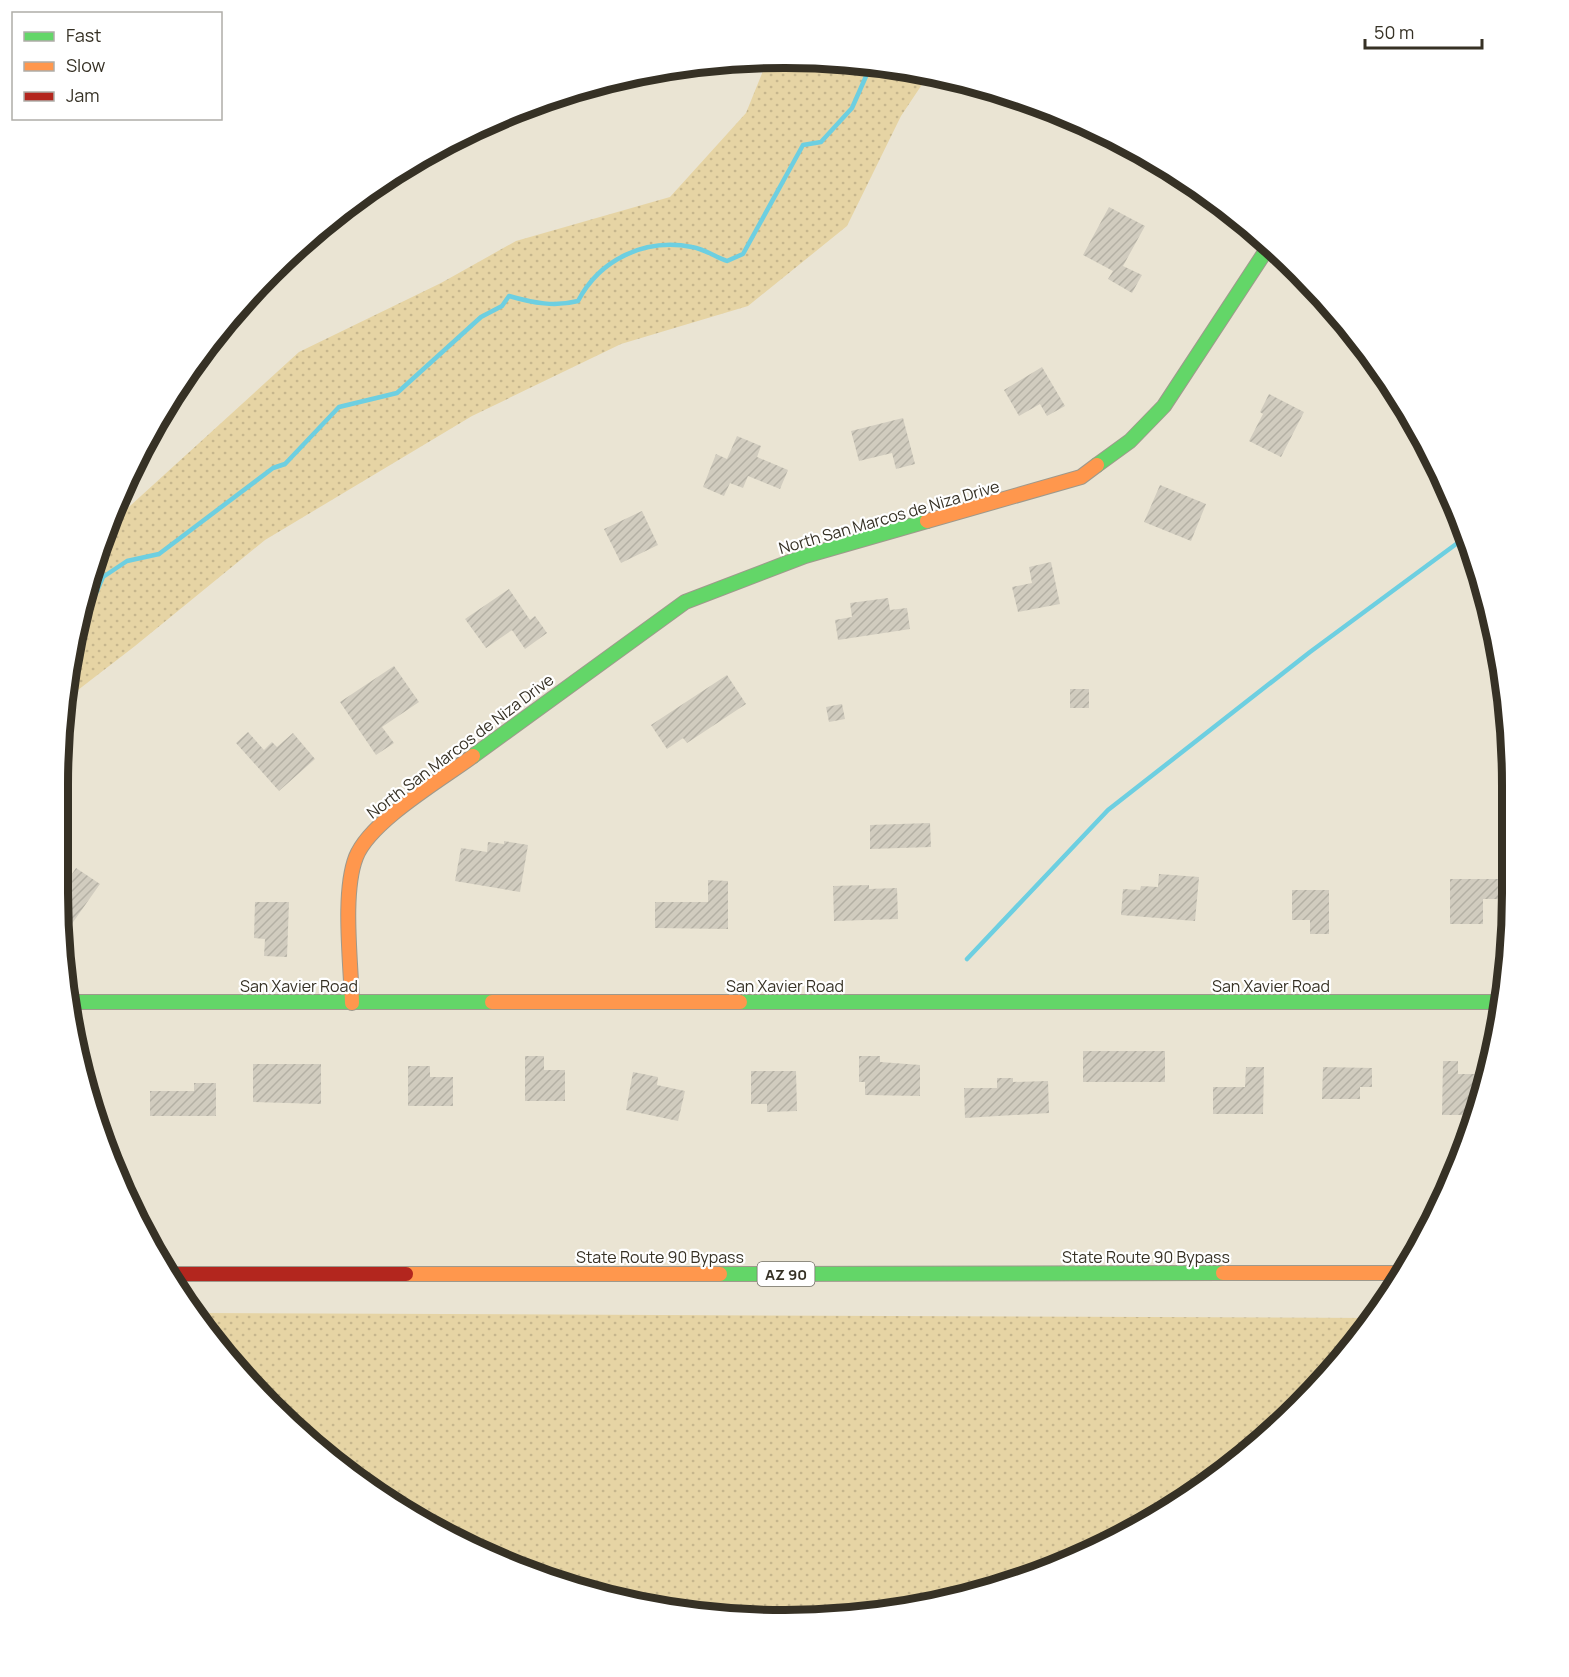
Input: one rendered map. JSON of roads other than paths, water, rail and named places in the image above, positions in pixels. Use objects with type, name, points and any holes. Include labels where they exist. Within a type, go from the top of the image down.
[{"type":"main road","name":"North San Marcos de Niza Drive","points":[[352,1003],[349,890],[356,856],[375,828],[685,602],[805,556],[1081,477],[1130,441],[1164,406],[1265,253]]},
{"type":"main road","name":"San Xavier Road","points":[[76,1002],[1493,1002]]},
{"type":"main road","name":"State Route 90 Bypass","points":[[178,1274],[1392,1273]]},
{"type":"waterway","points":[[90,606],[103,577],[127,561],[159,554],[273,468],[285,464],[339,407],[397,393],[481,317],[502,306],[509,296],[544,303],[561,304],[578,301],[587,286],[611,263],[641,249],[657,246],[692,247],[727,261],[743,254],[803,145],[821,142],[852,108],[868,73]]},
{"type":"waterway","points":[[967,959],[1108,810],[1310,652],[1459,542]]}]
